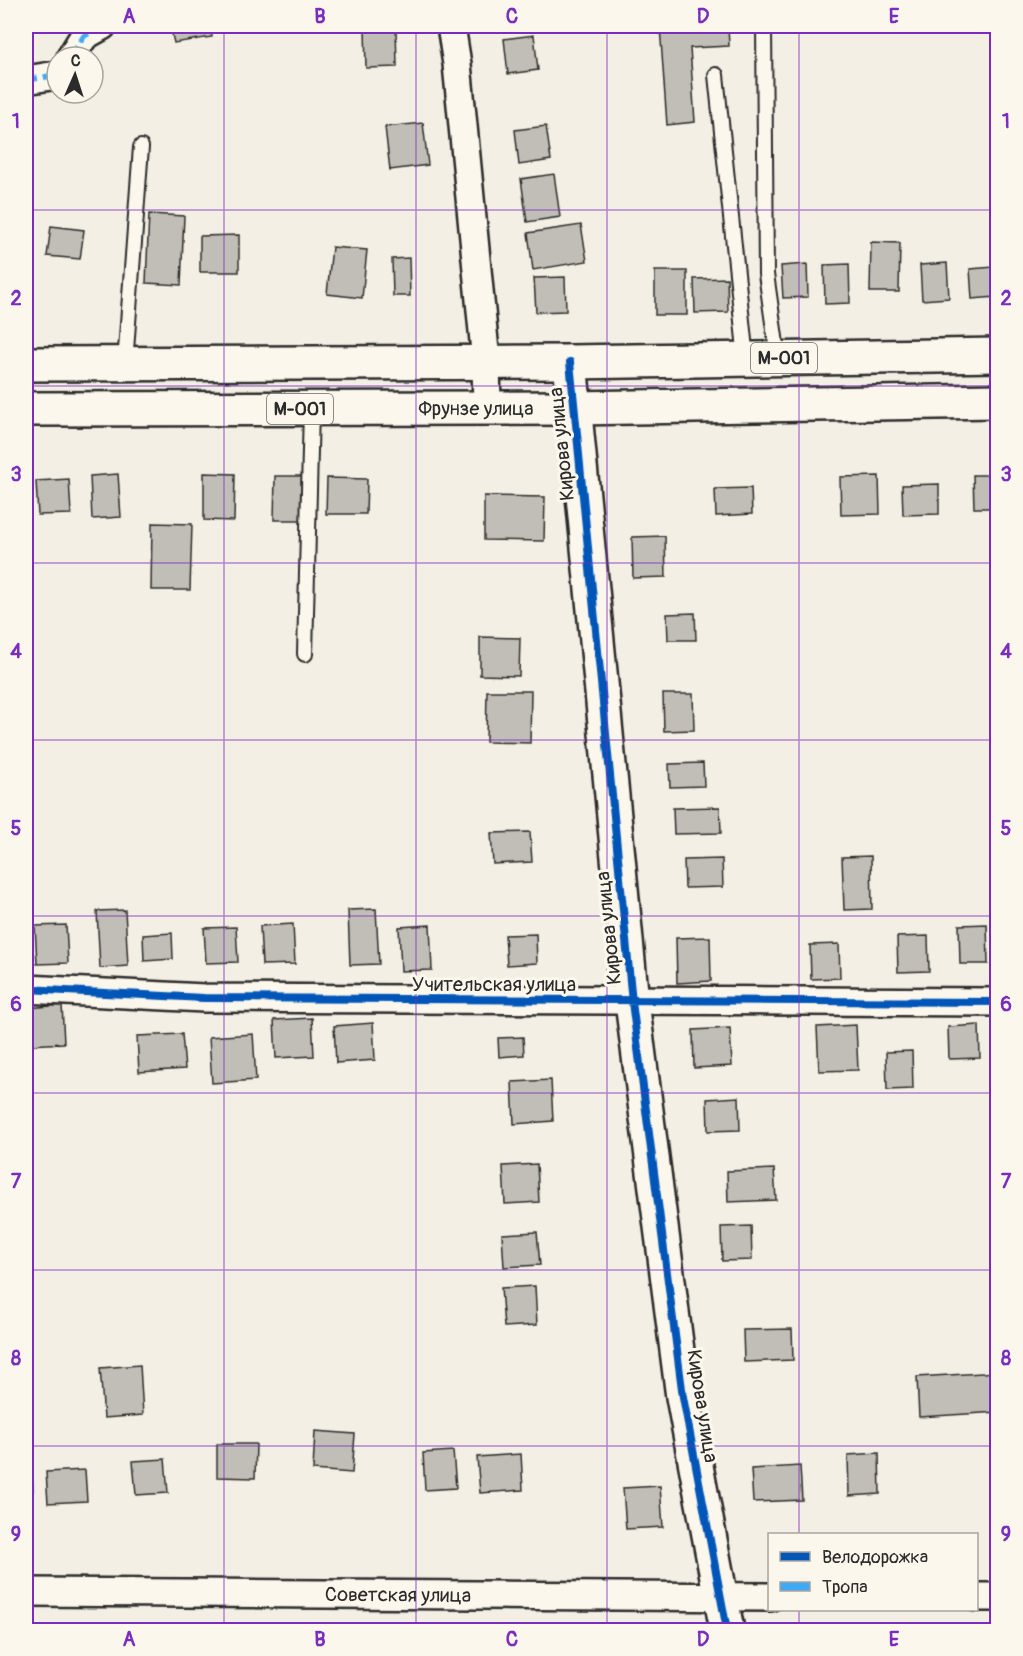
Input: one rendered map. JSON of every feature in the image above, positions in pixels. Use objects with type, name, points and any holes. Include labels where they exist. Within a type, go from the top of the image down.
[{"type":"main road","name":"M-001","points":[[26,364],[570,362],[998,355]]},
{"type":"main road","name":"Кирова улица","points":[[570,362],[632,1002],[683,1397],[727,1630]]},
{"type":"main road","name":"Фрунзе улица","points":[[26,409],[574,408],[998,401]]},
{"type":"street","points":[[78,45],[84,36],[102,26]]},
{"type":"street","points":[[451,26],[457,64],[486,362],[487,408]]},
{"type":"street","points":[[26,80],[45,77]]},
{"type":"street","name":"Учительская улица","points":[[26,989],[204,998],[632,1002],[998,1002]]},
{"type":"street","name":"Советская улица","points":[[26,1592],[768,1597]]},
{"type":"street","points":[[978,1597],[998,1597]]},
{"type":"lane","points":[[764,26],[766,274],[778,358]]},
{"type":"lane","points":[[716,75],[746,359]]},
{"type":"lane","points":[[125,364],[141,147]]},
{"type":"lane","points":[[305,654],[311,410]]},
{"type":"building","points":[[170,26],[210,26],[212,37],[174,43]]},
{"type":"building","points":[[660,26],[728,26],[729,46],[690,48],[695,122],[667,125]]},
{"type":"building","points":[[396,28],[397,67],[366,68],[365,29]]},
{"type":"building","points":[[534,35],[538,70],[508,74],[504,39]]},
{"type":"building","points":[[423,123],[428,165],[390,170],[385,127]]},
{"type":"building","points":[[546,126],[551,160],[519,165],[515,130]]},
{"type":"building","points":[[554,174],[560,217],[527,222],[521,179]]},
{"type":"building","points":[[149,214],[184,216],[181,285],[146,283]]},
{"type":"building","points":[[581,225],[587,261],[533,270],[528,233]]},
{"type":"building","points":[[51,226],[84,230],[80,259],[47,256]]},
{"type":"building","points":[[239,235],[239,272],[200,272],[200,236]]},
{"type":"building","points":[[871,242],[900,243],[899,292],[870,292]]},
{"type":"building","points":[[332,247],[367,250],[362,298],[327,294]]},
{"type":"building","points":[[409,258],[410,296],[393,296],[392,259]]},
{"type":"building","points":[[947,263],[949,298],[922,300],[920,265]]},
{"type":"building","points":[[807,264],[808,297],[783,298],[781,266]]},
{"type":"building","points":[[849,264],[850,303],[825,304],[824,265]]},
{"type":"building","points":[[994,267],[996,297],[972,299],[970,269]]},
{"type":"building","points":[[655,271],[687,271],[687,315],[655,315]]},
{"type":"building","points":[[565,277],[566,311],[536,312],[534,278]]},
{"type":"building","points":[[727,278],[728,312],[695,313],[694,279]]},
{"type":"building","points":[[204,473],[235,474],[234,521],[204,520]]},
{"type":"building","points":[[118,474],[121,517],[92,519],[90,476]]},
{"type":"building","points":[[973,475],[998,475],[998,508],[974,508]]},
{"type":"building","points":[[275,476],[302,476],[302,520],[274,520]]},
{"type":"building","points":[[879,476],[880,514],[841,515],[840,477]]},
{"type":"building","points":[[327,478],[367,479],[366,514],[326,514]]},
{"type":"building","points":[[69,479],[71,514],[38,515],[36,481]]},
{"type":"building","points":[[939,484],[939,514],[903,515],[902,485]]},
{"type":"building","points":[[751,488],[752,514],[716,516],[715,489]]},
{"type":"building","points":[[484,496],[545,497],[544,541],[484,540]]},
{"type":"building","points":[[152,523],[192,524],[190,590],[151,590]]},
{"type":"building","points":[[665,536],[666,577],[633,578],[632,537]]},
{"type":"building","points":[[695,613],[696,640],[668,640],[667,614]]},
{"type":"building","points":[[480,637],[520,638],[519,676],[480,675]]},
{"type":"building","points":[[487,691],[531,691],[530,743],[486,742]]},
{"type":"building","points":[[663,694],[693,694],[694,730],[664,731]]},
{"type":"building","points":[[703,763],[704,786],[670,787],[669,764]]},
{"type":"building","points":[[720,807],[721,833],[674,834],[673,808]]},
{"type":"building","points":[[530,832],[532,862],[493,864],[491,833]]},
{"type":"building","points":[[871,856],[872,909],[844,910],[842,857]]},
{"type":"building","points":[[722,859],[723,887],[685,888],[684,860]]},
{"type":"building","points":[[376,909],[379,964],[350,965],[348,910]]},
{"type":"building","points":[[125,910],[128,966],[100,968],[97,911]]},
{"type":"building","points":[[293,924],[295,964],[262,965],[260,926]]},
{"type":"building","points":[[987,924],[988,964],[960,964],[959,925]]},
{"type":"building","points":[[66,925],[68,963],[37,964],[35,926]]},
{"type":"building","points":[[430,925],[432,970],[401,971],[399,927]]},
{"type":"building","points":[[236,927],[238,962],[206,963],[204,928]]},
{"type":"building","points":[[172,933],[173,959],[144,961],[143,935]]},
{"type":"building","points":[[536,934],[537,963],[507,965],[505,935]]},
{"type":"building","points":[[928,936],[929,971],[898,972],[897,937]]},
{"type":"building","points":[[710,937],[711,981],[677,983],[676,938]]},
{"type":"building","points":[[839,944],[840,978],[811,979],[810,945]]},
{"type":"building","points":[[62,1005],[64,1043],[30,1045],[28,1008]]},
{"type":"building","points":[[312,1018],[314,1056],[276,1058],[274,1020]]},
{"type":"building","points":[[373,1023],[375,1060],[336,1063],[334,1026]]},
{"type":"building","points":[[856,1025],[858,1070],[819,1071],[817,1027]]},
{"type":"building","points":[[979,1025],[980,1058],[949,1059],[948,1027]]},
{"type":"building","points":[[730,1028],[732,1066],[694,1068],[693,1030]]},
{"type":"building","points":[[182,1034],[185,1069],[139,1072],[137,1036]]},
{"type":"building","points":[[253,1034],[256,1080],[212,1083],[209,1037]]},
{"type":"building","points":[[523,1037],[524,1055],[499,1057],[498,1038]]},
{"type":"building","points":[[912,1051],[913,1089],[887,1090],[886,1052]]},
{"type":"building","points":[[551,1080],[553,1121],[514,1124],[512,1082]]},
{"type":"building","points":[[739,1097],[740,1130],[708,1131],[707,1099]]},
{"type":"building","points":[[537,1164],[539,1202],[505,1204],[503,1166]]},
{"type":"building","points":[[774,1169],[776,1200],[728,1202],[727,1171]]},
{"type":"building","points":[[751,1226],[752,1260],[722,1261],[721,1227]]},
{"type":"building","points":[[537,1232],[540,1265],[504,1267],[502,1234]]},
{"type":"building","points":[[535,1286],[537,1325],[504,1327],[501,1288]]},
{"type":"building","points":[[792,1329],[793,1360],[744,1362],[743,1330]]},
{"type":"building","points":[[140,1365],[143,1415],[104,1418],[100,1368]]},
{"type":"building","points":[[998,1372],[998,1412],[919,1417],[917,1377]]},
{"type":"building","points":[[315,1431],[355,1434],[352,1473],[313,1470]]},
{"type":"building","points":[[217,1444],[256,1444],[255,1478],[217,1477]]},
{"type":"building","points":[[453,1451],[456,1488],[425,1490],[423,1453]]},
{"type":"building","points":[[879,1453],[880,1494],[849,1496],[848,1455]]},
{"type":"building","points":[[521,1454],[523,1490],[480,1493],[477,1457]]},
{"type":"building","points":[[26,1455],[31,1455],[33,1491],[26,1491]]},
{"type":"building","points":[[165,1459],[168,1493],[136,1495],[133,1461]]},
{"type":"building","points":[[800,1466],[802,1500],[753,1502],[751,1469]]},
{"type":"building","points":[[85,1470],[87,1501],[48,1503],[46,1472]]},
{"type":"building","points":[[660,1486],[663,1527],[626,1529],[623,1488]]},
{"type":"marked path","points":[[78,45],[84,36],[102,26]]},
{"type":"marked path","points":[[26,80],[45,77]]},
{"type":"cycle path","points":[[570,362],[632,1002],[683,1397],[727,1630]]},
{"type":"cycle path","points":[[26,989],[204,998],[998,1002]]}]
